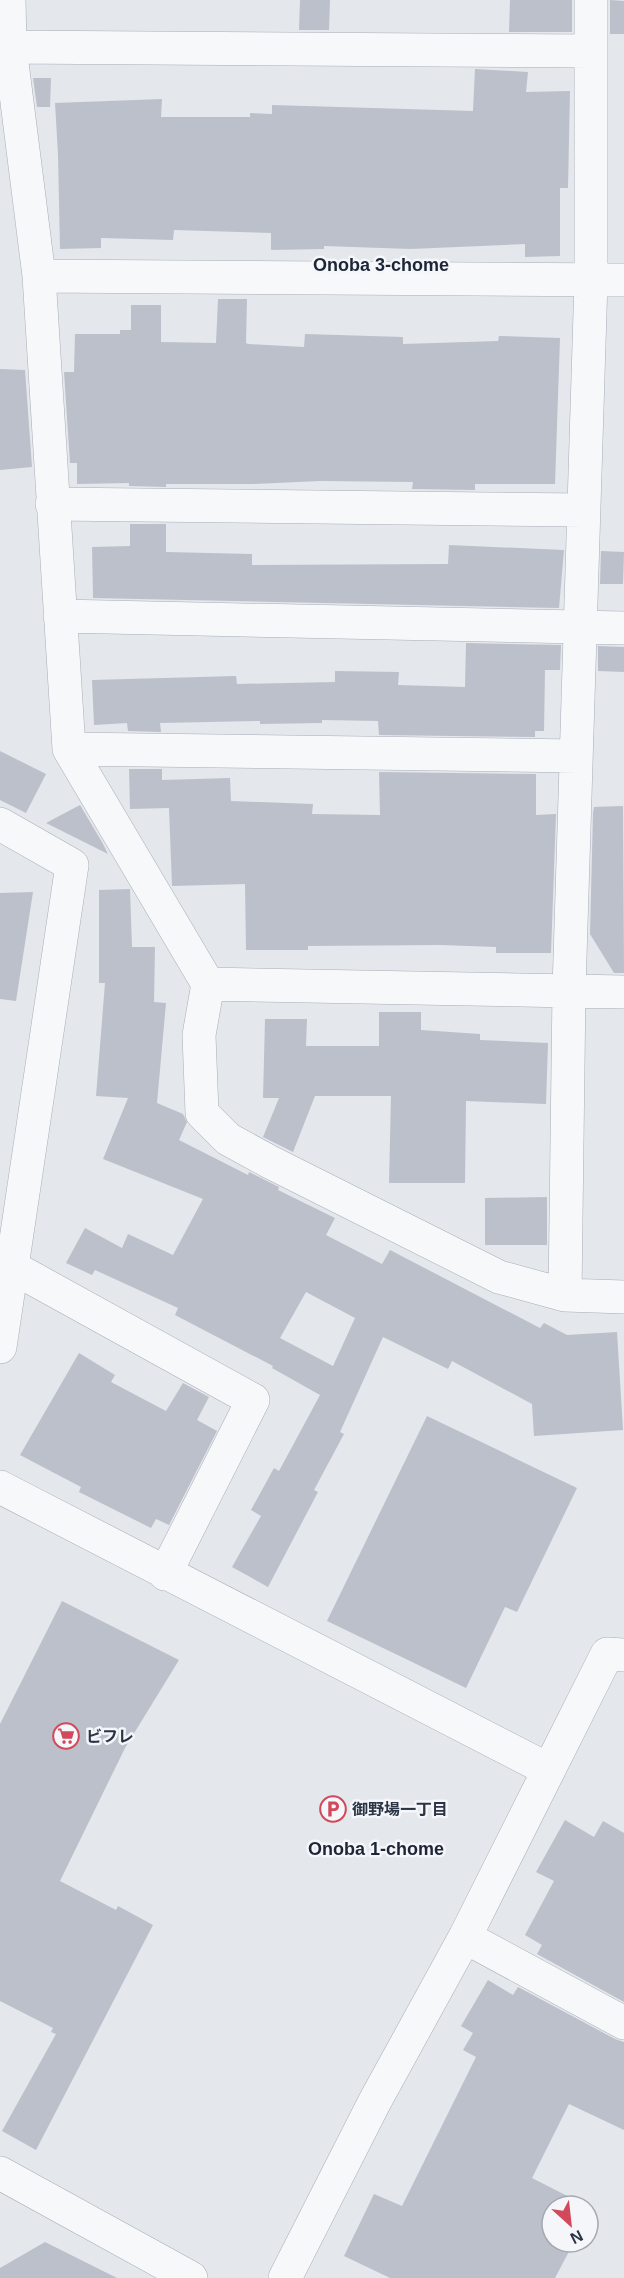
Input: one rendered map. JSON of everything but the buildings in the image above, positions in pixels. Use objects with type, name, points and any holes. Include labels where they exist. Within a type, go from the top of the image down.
[{"type":"street","points":[[9,0],[10,47],[39,276],[69,749],[208,984],[200,1035],[202,1113],[228,1139],[499,1277],[566,1295],[624,1297]]},
{"type":"street","points":[[566,1295],[569,990],[591,280],[591,0]]},
{"type":"street","points":[[10,47],[591,51]]},
{"type":"street","points":[[39,276],[624,280]]},
{"type":"street","points":[[52,504],[584,510]]},
{"type":"street","points":[[60,616],[624,628]]},
{"type":"street","points":[[69,749],[576,756]]},
{"type":"street","points":[[0,824],[72,865],[0,1347]]},
{"type":"street","points":[[208,984],[624,992]]},
{"type":"street","points":[[12,1268],[253,1400],[165,1574]]},
{"type":"street","points":[[0,1487],[549,1770]]},
{"type":"street","points":[[285,2278],[375,2101],[465,1937],[607,1654],[624,1655]]},
{"type":"street","points":[[465,1937],[624,2024]]},
{"type":"street","points":[[0,2173],[191,2278]]},
{"type":"place","name":"ビフレ","points":[[66,1736]]},
{"type":"place","name":"御野場一丁目","points":[[333,1809]]},
{"type":"district","name":"Onoba 3-chome","points":[[381,265]]},
{"type":"district","name":"Onoba 1-chome","points":[[376,1849]]}]
